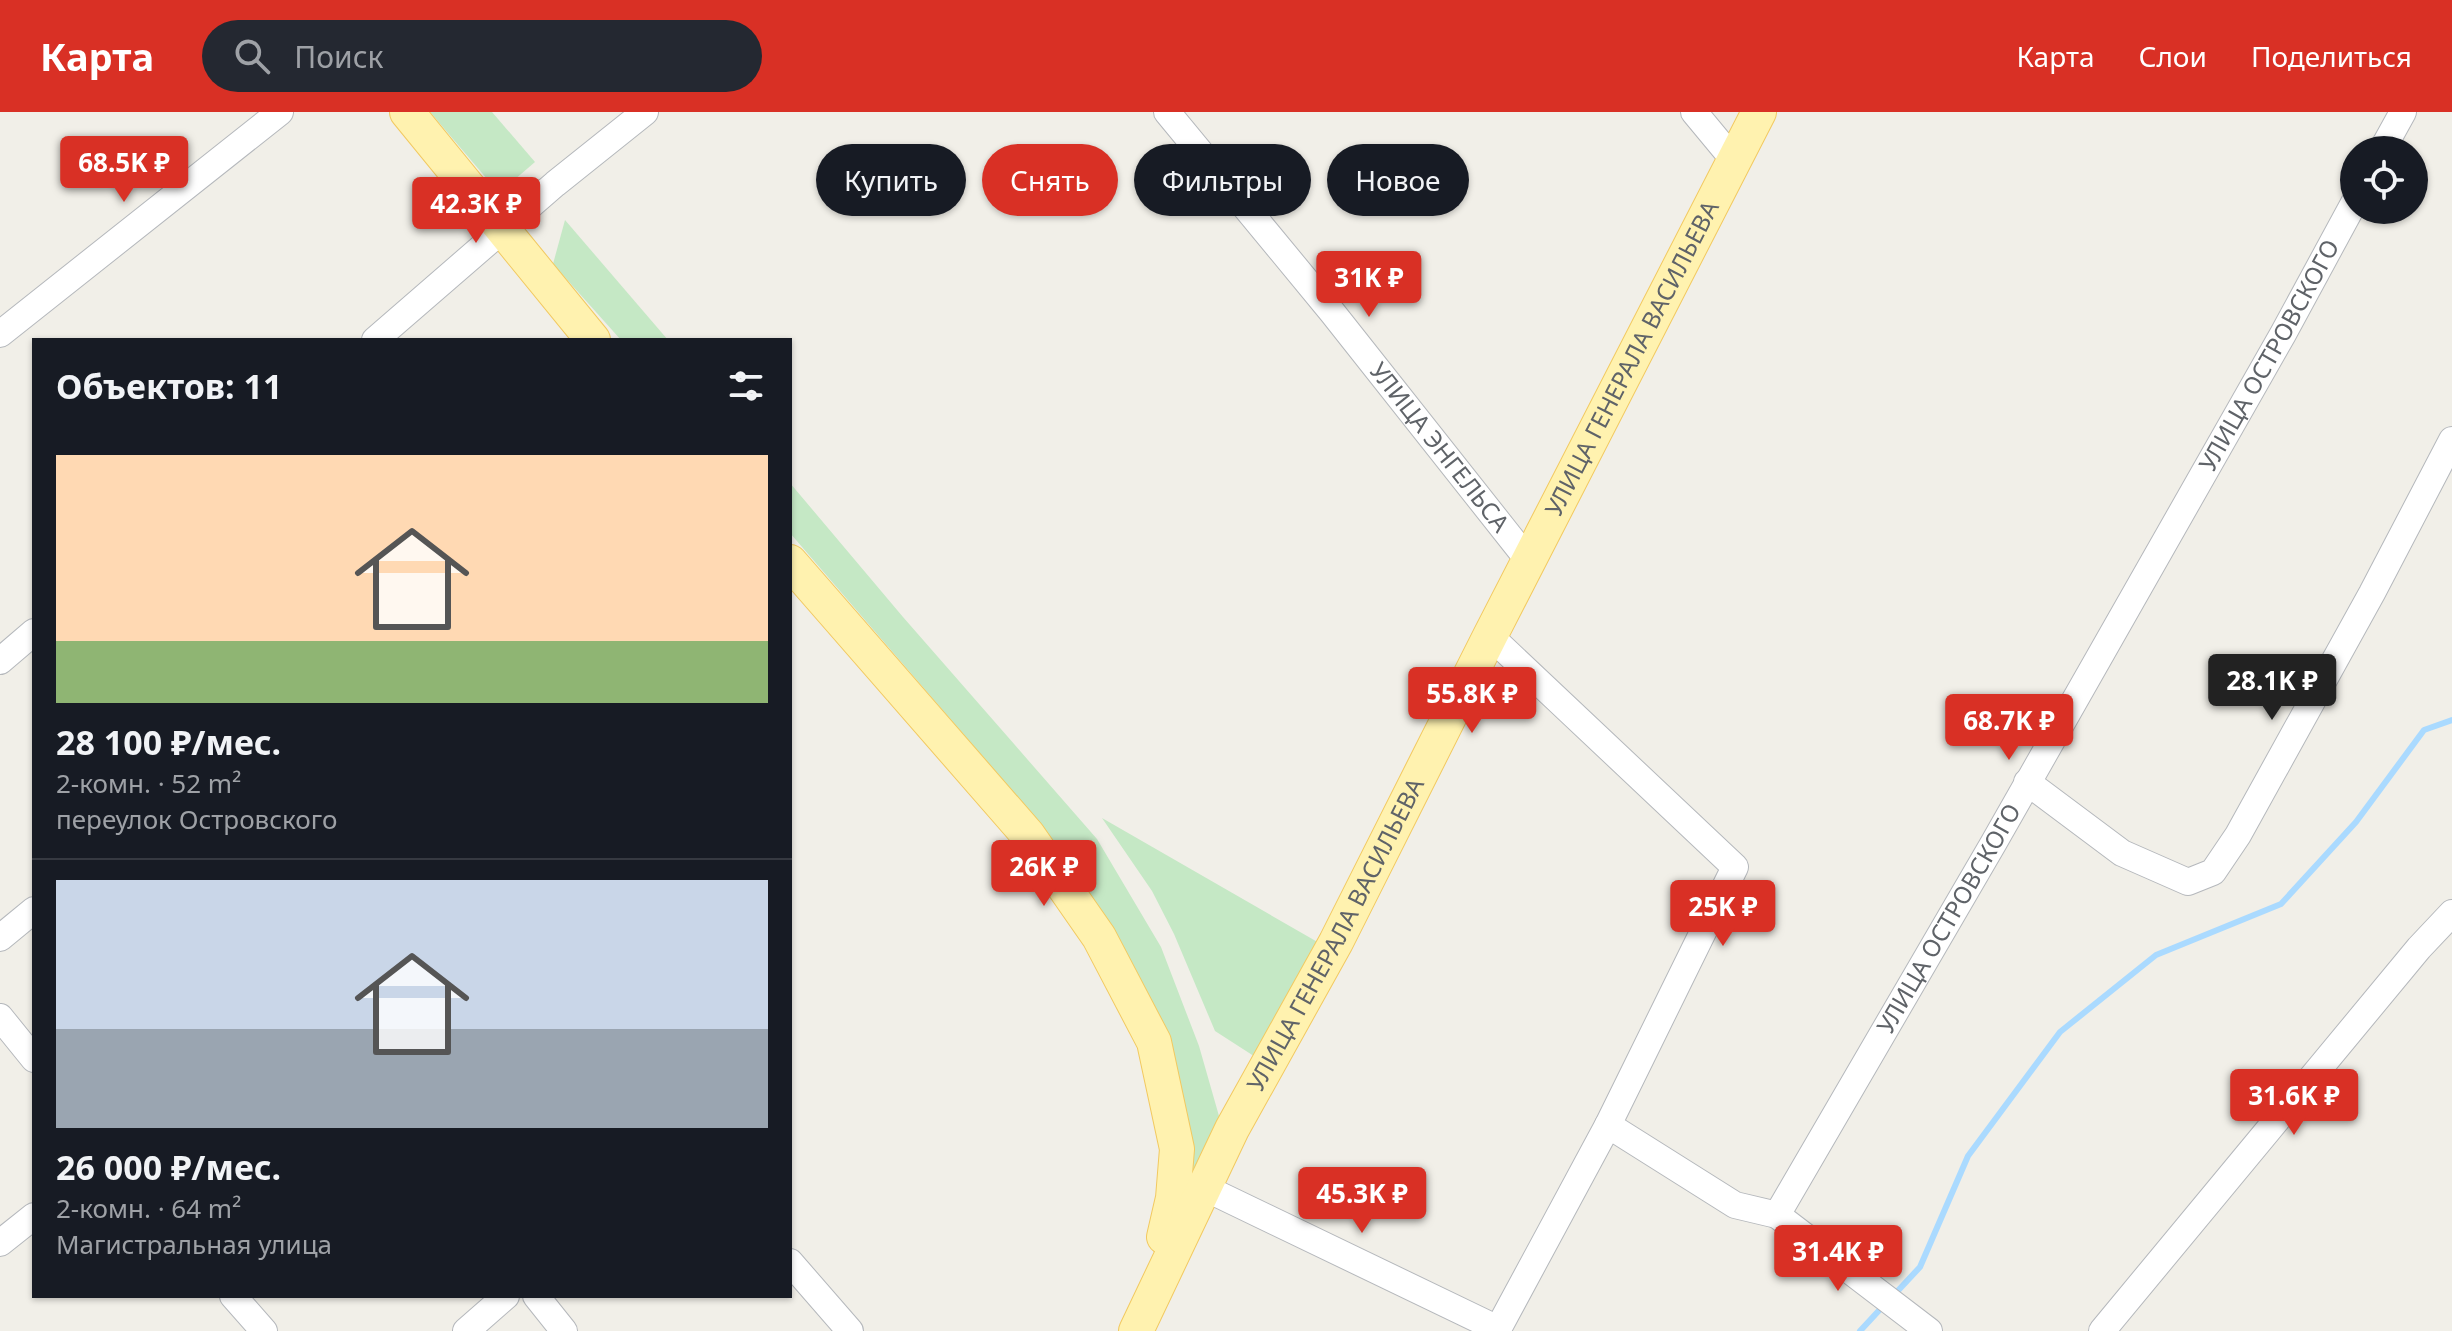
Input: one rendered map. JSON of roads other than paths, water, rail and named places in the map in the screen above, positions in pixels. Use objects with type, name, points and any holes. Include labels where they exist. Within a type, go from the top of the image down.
[{"type":"main road","points":[[407,112],[591,338]]},
{"type":"main road","name":"УЛИЦА ГЕНЕРАЛА ВАСИЛЬЕВА","points":[[1140,1323],[1232,1129],[1336,942],[1759,112]]},
{"type":"main road","points":[[795,578],[1028,835],[1099,937],[1154,1042],[1177,1149],[1173,1198],[1140,1323]]},
{"type":"street","points":[[0,334],[280,112]]},
{"type":"street","points":[[377,338],[645,112]]},
{"type":"street","name":"УЛИЦА ЭНГЕЛЬСА","points":[[1167,112],[1332,312],[1529,561]]},
{"type":"street","points":[[1694,112],[1733,159]]},
{"type":"street","points":[[2390,136],[2403,112]]},
{"type":"street","name":"УЛИЦА ОСТРОВСКОГО","points":[[1777,1215],[1993,844],[2343,224]]},
{"type":"street","points":[[2027,782],[2122,853],[2188,882],[2213,872],[2238,835],[2452,440]]},
{"type":"street","points":[[0,661],[32,634]]},
{"type":"street","points":[[1203,1187],[1498,1330],[1608,1125],[1735,867],[1490,636]]},
{"type":"street","points":[[0,938],[32,912]]},
{"type":"street","points":[[2102,1331],[2419,948],[2452,913]]},
{"type":"street","points":[[0,1017],[32,1057]]},
{"type":"street","points":[[1608,1125],[1735,1205],[1777,1215],[1929,1331]]},
{"type":"street","points":[[0,1243],[32,1218]]},
{"type":"street","points":[[792,1264],[850,1331]]},
{"type":"street","points":[[235,1298],[264,1331]]},
{"type":"street","points":[[466,1331],[504,1298]]},
{"type":"street","points":[[538,1298],[564,1331]]},
{"type":"waterway","points":[[1893,1296],[1920,1267],[1968,1156],[2060,1032],[2156,955],[2281,904],[2356,822],[2424,730],[2452,720]]},
{"type":"waterway","points":[[1860,1331],[1885,1304]]}]
